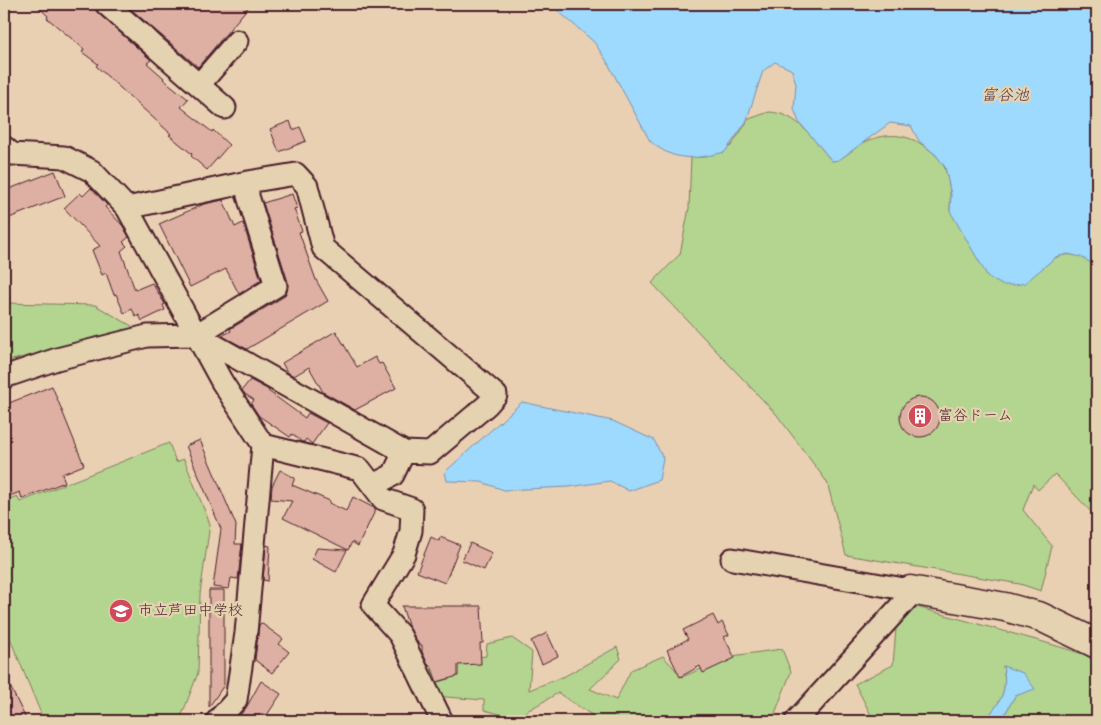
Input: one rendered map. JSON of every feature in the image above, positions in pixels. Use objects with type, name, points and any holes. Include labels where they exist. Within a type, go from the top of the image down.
[{"type":"street","points":[[106,4],[225,108]]},
{"type":"street","points":[[199,85],[237,41]]},
{"type":"street","points":[[4,148],[12,154],[64,157],[92,171],[127,208],[222,382],[263,445],[246,633],[236,700],[217,721]]},
{"type":"street","points":[[127,208],[248,182],[296,174],[308,186],[323,248],[496,395],[487,405],[430,453],[404,452],[196,335]]},
{"type":"street","points":[[4,377],[57,359],[147,336],[196,335],[276,286],[248,196],[248,182]]},
{"type":"street","points":[[263,445],[360,469],[383,499],[412,508],[411,531],[404,554],[373,606],[400,635],[442,721]]},
{"type":"street","points":[[373,486],[392,475],[404,452]]},
{"type":"street","points":[[732,559],[1005,607],[1040,617],[1097,644]]},
{"type":"street","points":[[796,721],[906,600],[910,590]]},
{"type":"green space","points":[[769,112],[789,117],[805,129],[832,161],[841,158],[865,142],[883,136],[900,136],[923,145],[944,166],[949,184],[950,211],[1025,283],[1041,268],[1062,255],[1079,256],[1097,268],[1097,518],[1055,474],[1038,490],[1033,484],[1023,510],[1052,546],[1041,591],[1020,584],[846,555],[827,482],[777,415],[652,283],[680,254],[689,208],[691,157],[704,157],[731,146],[749,119]]},
{"type":"green space","points":[[4,303],[95,305],[137,329],[4,362]]},
{"type":"green space","points":[[169,443],[176,462],[184,459],[210,524],[200,594],[198,673],[180,720],[44,721],[4,624],[4,501],[17,496],[20,502]]},
{"type":"green space","points":[[913,606],[1047,643],[1083,654],[1097,662],[1097,721],[1001,721],[1015,696],[1003,666],[1005,683],[1002,696],[984,721],[874,721],[855,684],[893,665],[896,628]]},
{"type":"green space","points":[[512,638],[532,652],[529,690],[565,676],[617,647],[621,659],[590,689],[616,700],[631,670],[663,656],[682,677],[732,656],[782,649],[791,672],[772,721],[601,721],[558,693],[515,718],[484,710],[484,700],[434,696],[426,679],[427,665],[486,656],[487,644]]},
{"type":"water","name":"富谷池","points":[[550,4],[1097,4],[1097,268],[1081,257],[1068,254],[1056,257],[1025,283],[1002,285],[988,277],[950,211],[951,195],[945,167],[936,155],[919,141],[911,126],[890,123],[839,160],[832,161],[799,122],[794,109],[796,84],[792,70],[775,62],[763,71],[746,122],[725,152],[695,157],[677,156],[668,153],[650,141],[606,60],[594,42]]},
{"type":"water","points":[[522,402],[613,421],[654,440],[663,458],[659,480],[629,491],[610,481],[569,487],[504,490],[481,482],[447,481],[445,472]]},
{"type":"water","points":[[1003,666],[1023,673],[1035,689],[1015,696],[1001,721],[984,721],[1002,696],[1005,683]]},
{"type":"building","points":[[35,4],[94,4],[94,8],[98,13],[151,60],[147,63],[188,99],[181,107],[212,132],[213,130],[229,145],[207,170],[191,156],[192,154],[169,135],[171,134],[96,66],[98,64],[82,52],[84,49],[47,18],[48,16]]},
{"type":"building","points":[[125,4],[251,4],[198,67]]},
{"type":"building","points":[[290,121],[293,130],[300,127],[306,141],[279,152],[270,129]]},
{"type":"building","points":[[55,171],[65,196],[4,220],[4,191]]},
{"type":"building","points":[[91,188],[107,205],[105,207],[123,226],[129,237],[123,242],[127,246],[121,251],[135,290],[152,283],[165,304],[163,305],[165,310],[142,321],[139,315],[136,317],[132,309],[124,313],[116,294],[114,295],[106,273],[102,275],[92,250],[100,246],[64,208],[80,193],[83,196]]},
{"type":"building","points":[[292,194],[297,208],[294,209],[302,231],[299,232],[316,280],[328,301],[247,349],[222,336],[231,331],[230,329],[283,297],[287,292],[288,282],[263,203]]},
{"type":"building","points":[[223,200],[235,227],[243,223],[261,280],[239,294],[226,269],[190,287],[159,224],[204,204]]},
{"type":"building","points":[[336,331],[357,367],[375,357],[379,364],[382,363],[396,388],[355,410],[323,392],[309,367],[294,376],[287,372],[282,363]]},
{"type":"building","points":[[250,380],[269,390],[305,418],[308,413],[327,423],[312,444],[306,439],[302,442],[292,434],[290,437],[259,416],[251,404],[254,400],[242,390]]},
{"type":"building","points":[[52,386],[84,465],[62,474],[65,482],[22,499],[20,492],[4,498],[4,405]]},
{"type":"building","name":"富谷ドーム","points":[[920,397],[934,403],[940,417],[934,431],[920,437],[906,431],[900,417],[906,403]]},
{"type":"building","points":[[200,440],[236,525],[235,544],[242,544],[238,579],[231,578],[229,589],[213,587],[221,529],[186,446]]},
{"type":"building","points":[[280,470],[295,478],[292,485],[330,501],[329,503],[346,511],[353,497],[376,509],[358,546],[352,542],[348,550],[283,518],[292,501],[271,499],[272,486]]},
{"type":"building","points":[[431,537],[439,541],[440,537],[460,545],[445,583],[417,572]]},
{"type":"building","points":[[470,543],[492,553],[484,570],[462,560]]},
{"type":"building","points":[[266,545],[270,546],[268,581],[263,580]]},
{"type":"building","points":[[317,548],[347,550],[336,572],[312,559]]},
{"type":"building","points":[[209,590],[224,590],[224,685],[209,707]]},
{"type":"building","points":[[402,606],[481,606],[483,643],[480,643],[481,664],[458,665],[458,676],[437,682],[431,666],[429,666],[422,652],[422,645],[419,645],[408,625]]},
{"type":"building","points":[[713,615],[718,625],[722,622],[729,635],[724,637],[735,658],[703,673],[700,666],[680,677],[667,650],[688,639],[683,630]]},
{"type":"building","points":[[261,623],[283,639],[279,644],[289,652],[272,673],[255,660],[259,625]]},
{"type":"building","points":[[547,633],[558,656],[542,664],[531,641]]},
{"type":"building","points":[[4,674],[27,721],[4,721]]},
{"type":"building","points":[[261,681],[281,694],[263,721],[235,721],[246,708]]},
{"type":"place","name":"富谷ドーム","points":[[920,416]]},
{"type":"place","name":"市立芦田中学校","points":[[121,611]]}]
